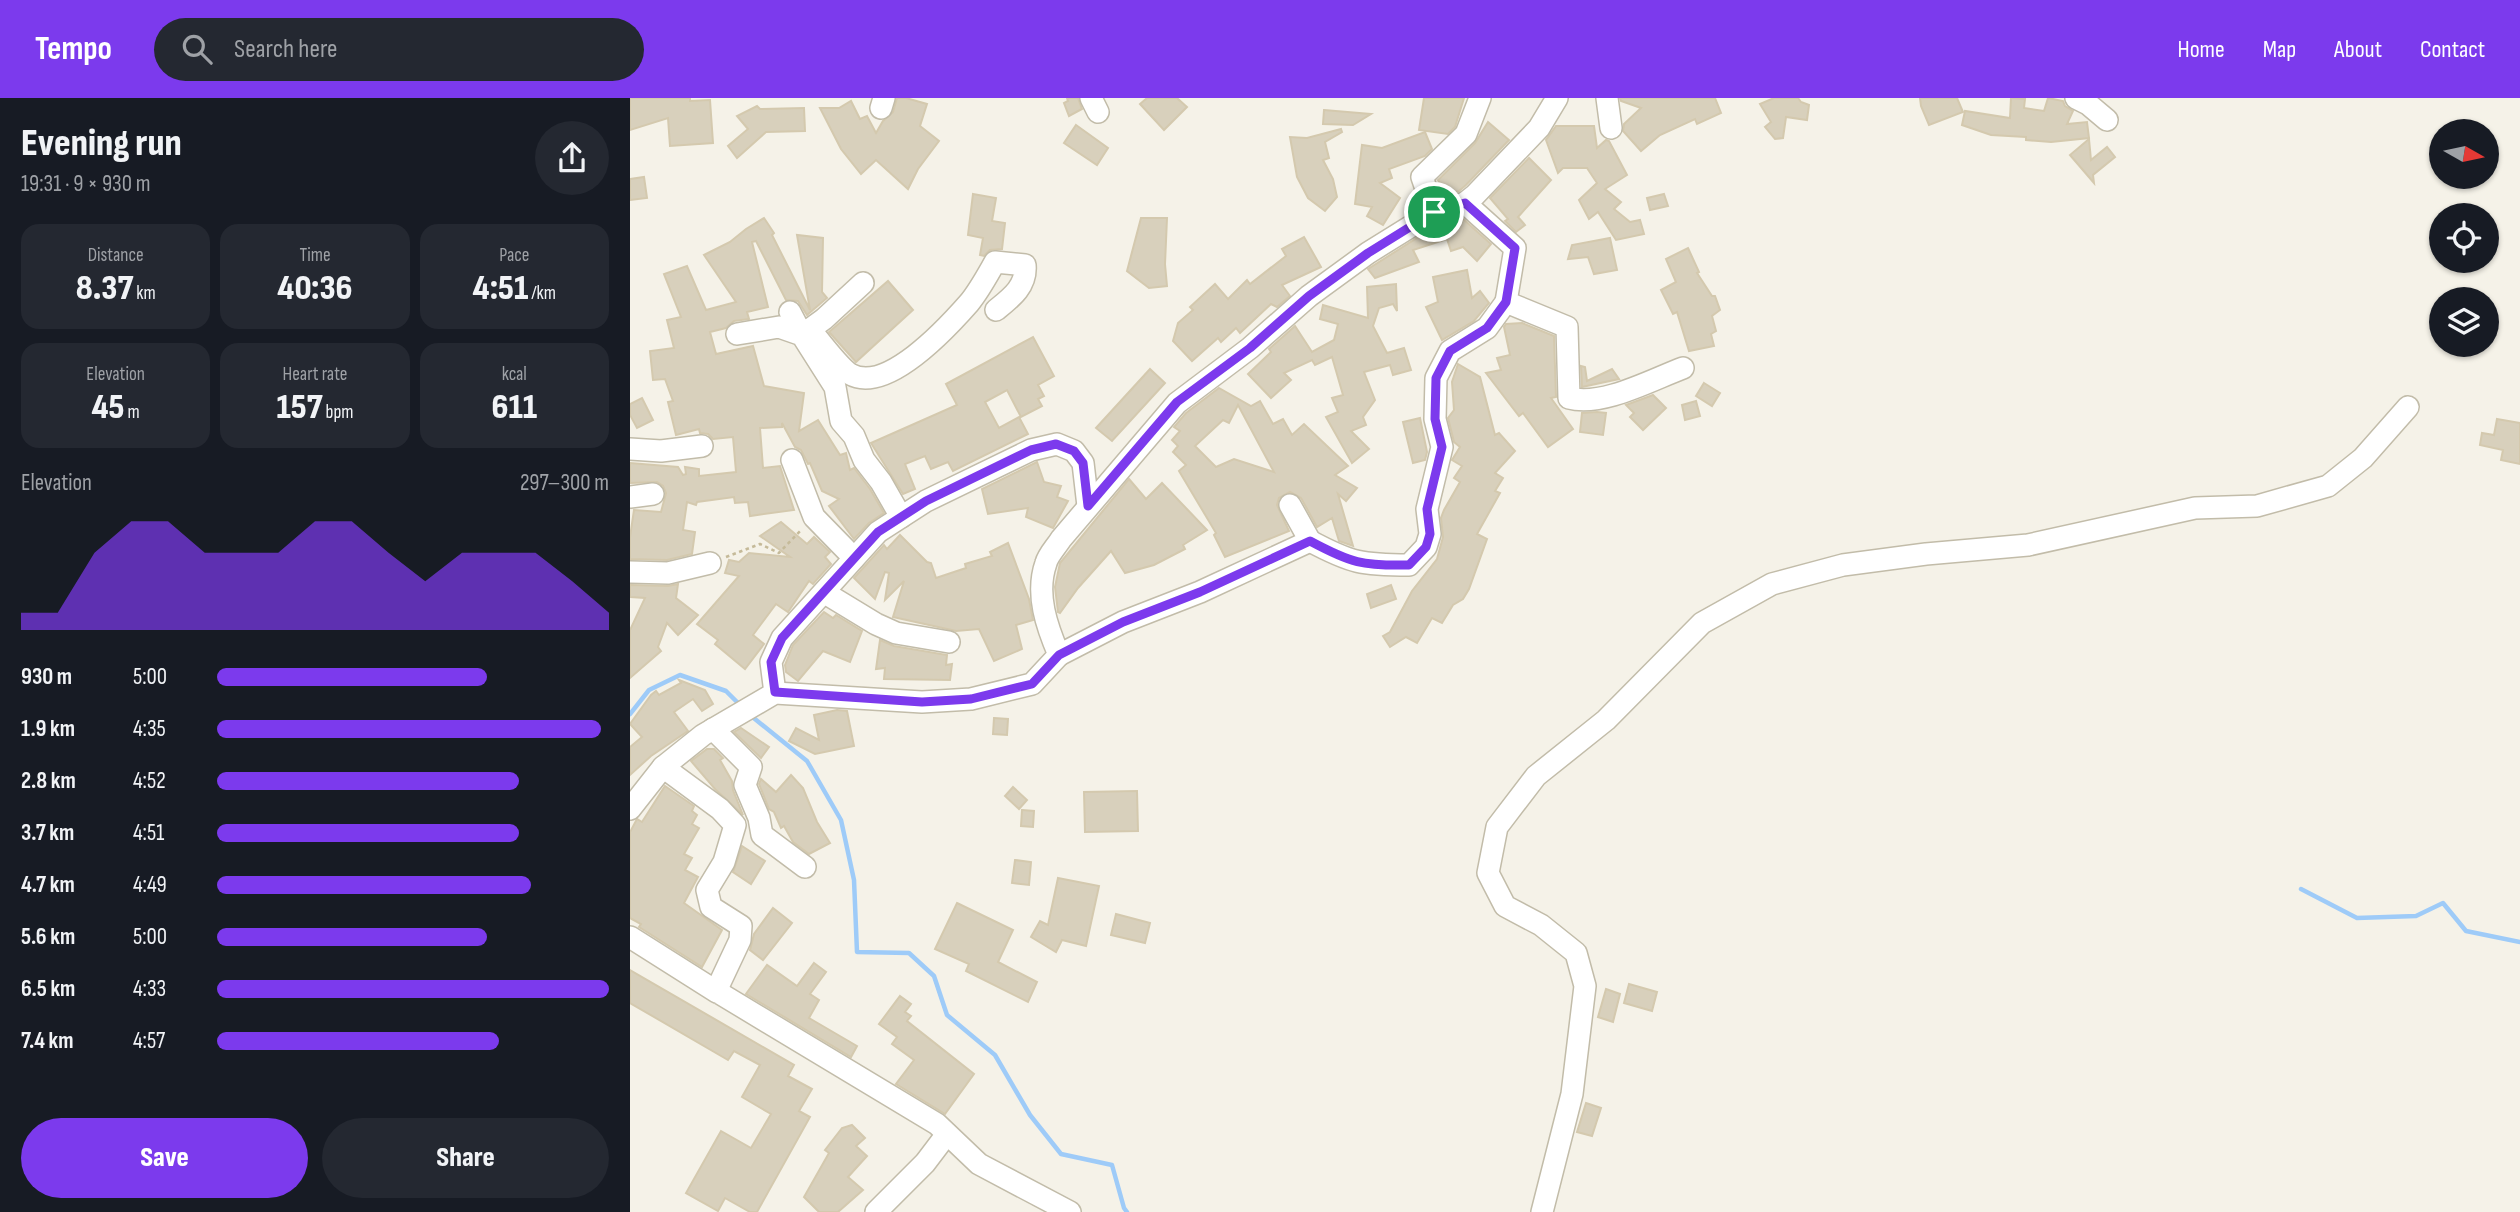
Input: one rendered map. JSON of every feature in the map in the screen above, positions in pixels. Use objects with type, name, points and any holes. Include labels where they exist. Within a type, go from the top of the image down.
[{"type":"street","points":[[1434,212],[1422,177],[1466,134],[1480,98]]},
{"type":"street","points":[[1059,655],[1045,623],[1042,585],[1046,562],[1088,506],[1177,402],[1250,348],[1309,296],[1368,253],[1434,212],[1465,203],[1539,128],[1557,98]]},
{"type":"street","points":[[1607,98],[1611,128]]},
{"type":"street","points":[[2076,98],[2107,120]]},
{"type":"street","points":[[1426,354],[1450,351],[1487,328],[1506,302],[1515,248],[1465,203]]},
{"type":"street","points":[[790,313],[849,374],[867,379],[913,359],[970,302],[995,262],[1025,265],[1026,272],[1019,290],[996,310]]},
{"type":"street","points":[[737,334],[779,327],[806,332],[863,283]]},
{"type":"street","points":[[1506,302],[1567,327],[1569,398],[1580,401],[1617,394],[1683,368]]},
{"type":"street","points":[[806,332],[835,387],[841,421],[854,436],[864,460],[881,482],[901,517]]},
{"type":"street","points":[[1290,505],[1310,541],[1343,559],[1370,565],[1409,565],[1426,547],[1430,534],[1427,509],[1442,447],[1435,419],[1436,378],[1450,351]]},
{"type":"street","points":[[1542,1212],[1572,1094],[1585,986],[1576,953],[1541,925],[1505,906],[1488,873],[1497,827],[1536,776],[1606,720],[1702,623],[1772,584],[1843,565],[2028,545],[2195,508],[2257,506],[2328,486],[2363,458],[2408,407]]},
{"type":"street","points":[[775,692],[771,662],[782,638],[878,532],[926,501],[1031,450],[1056,444],[1074,451],[1083,463],[1088,506]]},
{"type":"street","points":[[630,449],[661,451],[702,446]]},
{"type":"street","points":[[792,460],[814,517],[855,558]]},
{"type":"street","points":[[630,497],[653,494]]},
{"type":"street","points":[[630,809],[663,767],[723,724],[775,692],[922,702],[971,699],[1032,684],[1059,655],[1123,622],[1200,592],[1310,541]]},
{"type":"street","points":[[630,572],[668,573],[710,563]]},
{"type":"street","points":[[825,593],[896,633],[949,642]]},
{"type":"street","points":[[723,724],[751,767],[745,785],[759,818],[762,835]]},
{"type":"street","points":[[663,767],[720,810],[734,825],[762,835],[805,867]]},
{"type":"street","points":[[716,991],[740,940],[741,926],[711,907],[707,890],[724,862],[734,825]]},
{"type":"street","points":[[630,937],[937,1124],[979,1164],[1070,1212]]},
{"type":"street","points":[[876,1212],[925,1163],[947,1134]]},
{"type":"path","points":[[710,563],[760,544],[779,554],[814,517]]},
{"type":"building","points":[[630,98],[710,100],[713,143],[670,146],[668,118],[630,130]]},
{"type":"building","points":[[897,98],[927,104],[920,126],[939,141],[918,169],[908,189],[876,160],[861,174],[841,149],[820,108],[839,108],[851,101],[860,119],[867,116],[876,133],[883,121],[893,112]]},
{"type":"building","points":[[1067,98],[1078,98],[1082,109],[1069,116],[1064,103],[1068,101]]},
{"type":"building","points":[[1147,98],[1177,98],[1187,107],[1164,130],[1140,104]]},
{"type":"building","points":[[1424,98],[1464,98],[1455,127],[1448,134],[1419,130]]},
{"type":"building","points":[[1620,98],[1715,98],[1721,113],[1697,124],[1695,119],[1660,135],[1641,151],[1623,131],[1624,124],[1641,108],[1621,101]]},
{"type":"building","points":[[1774,98],[1798,98],[1809,105],[1807,120],[1786,117],[1783,138],[1775,139],[1765,127],[1771,122],[1760,104]]},
{"type":"building","points":[[1920,98],[1957,98],[1963,112],[1929,125]]},
{"type":"building","points":[[2011,98],[2025,99],[2024,108],[2044,111],[2048,98],[2063,101],[2065,106],[2073,111],[2067,124],[2087,122],[2089,138],[2051,142],[2026,140],[2026,137],[1991,135],[1962,125],[1965,111],[2010,118]]},
{"type":"building","points":[[757,106],[760,109],[804,108],[805,131],[766,132],[737,158],[728,146],[748,129],[737,116]]},
{"type":"building","points":[[1324,110],[1371,114],[1353,125],[1323,124]]},
{"type":"building","points":[[1488,122],[1509,140],[1466,185],[1459,191],[1448,194],[1438,180],[1475,143]]},
{"type":"building","points":[[1076,125],[1108,148],[1097,165],[1064,143]]},
{"type":"building","points":[[1556,126],[1594,126],[1597,148],[1606,140],[1609,141],[1627,175],[1605,189],[1621,202],[1614,209],[1630,222],[1640,220],[1644,234],[1616,240],[1598,212],[1589,219],[1579,200],[1597,183],[1587,168],[1563,168],[1558,173],[1546,140]]},
{"type":"building","points":[[1341,129],[1342,132],[1325,142],[1329,158],[1323,160],[1333,179],[1337,197],[1325,211],[1308,198],[1297,177],[1290,137],[1307,138]]},
{"type":"building","points":[[1425,132],[1432,149],[1425,156],[1389,169],[1392,178],[1380,183],[1400,198],[1383,225],[1367,216],[1372,207],[1355,204],[1362,145],[1382,148]]},
{"type":"building","points":[[2089,139],[2091,160],[2107,147],[2115,157],[2093,175],[2094,183],[2070,155]]},
{"type":"building","points":[[1529,158],[1551,180],[1518,217],[1525,225],[1516,232],[1490,198]]},
{"type":"building","points":[[644,177],[647,198],[630,200],[630,179]]},
{"type":"building","points":[[973,194],[996,198],[992,221],[1005,223],[1002,249],[990,250],[984,256],[980,255],[983,238],[968,235]]},
{"type":"building","points":[[1664,194],[1668,206],[1650,210],[1647,198]]},
{"type":"building","points":[[764,218],[774,233],[772,235],[810,310],[797,235],[823,238],[822,292],[827,298],[807,315],[798,301],[786,300],[756,241],[752,242],[768,307],[747,312],[749,319],[734,321],[726,328],[710,332],[716,354],[753,346],[764,386],[804,393],[799,431],[818,420],[840,455],[846,453],[850,470],[854,468],[884,513],[869,523],[854,539],[829,506],[839,499],[822,491],[810,463],[808,464],[801,450],[795,447],[782,423],[782,427],[760,428],[763,468],[780,466],[794,510],[750,516],[748,502],[735,503],[734,497],[697,502],[696,505],[687,502],[683,530],[695,532],[692,554],[667,560],[630,559],[634,510],[661,512],[666,493],[663,486],[657,482],[630,483],[630,463],[678,467],[683,475],[686,474],[685,467],[699,469],[699,476],[736,472],[733,437],[713,439],[708,434],[700,433],[699,429],[676,435],[668,402],[673,401],[665,379],[653,380],[650,351],[674,348],[667,320],[681,317],[664,274],[687,266],[706,310],[736,302],[704,255],[730,242]]},
{"type":"building","points":[[1141,218],[1167,218],[1167,286],[1149,288],[1127,271]]},
{"type":"building","points":[[1462,218],[1491,244],[1477,261],[1463,247],[1451,251],[1447,239],[1413,250],[1419,262],[1375,278],[1368,269],[1439,224]]},
{"type":"building","points":[[1304,237],[1321,267],[1282,285],[1290,296],[1277,307],[1271,304],[1240,333],[1236,328],[1221,342],[1218,338],[1192,361],[1173,341],[1178,323],[1193,310],[1190,307],[1215,284],[1228,299],[1247,280],[1250,284],[1286,256],[1282,249]]},
{"type":"building","points":[[1610,238],[1617,270],[1594,274],[1588,257],[1568,259],[1572,245]]},
{"type":"building","points":[[1688,248],[1699,272],[1697,273],[1712,296],[1715,296],[1720,310],[1712,316],[1716,331],[1711,334],[1714,346],[1689,351],[1677,312],[1673,314],[1661,290],[1676,282],[1666,259]]},
{"type":"building","points":[[1467,270],[1472,298],[1480,291],[1489,303],[1474,321],[1442,340],[1426,307],[1438,302],[1433,277]]},
{"type":"building","points":[[888,281],[913,310],[856,362],[829,332]]},
{"type":"building","points":[[1396,284],[1397,311],[1393,304],[1379,308],[1373,326],[1387,353],[1404,348],[1411,370],[1393,375],[1390,365],[1364,372],[1375,400],[1363,417],[1366,425],[1351,431],[1369,449],[1352,463],[1326,417],[1338,412],[1332,398],[1343,395],[1332,357],[1315,365],[1312,360],[1284,373],[1291,380],[1271,398],[1248,374],[1271,352],[1269,349],[1295,326],[1312,352],[1334,340],[1338,324],[1320,319],[1323,305],[1368,318],[1367,287]]},
{"type":"building","points":[[1522,323],[1554,336],[1556,397],[1551,398],[1573,429],[1548,447],[1523,413],[1519,416],[1486,373],[1501,370],[1497,358],[1510,355],[1504,327],[1506,324]]},
{"type":"building","points":[[1033,337],[1054,376],[1038,385],[1044,396],[1038,399],[1042,406],[1021,417],[1007,390],[985,402],[999,428],[1019,417],[1028,434],[953,471],[948,462],[931,469],[925,456],[905,464],[915,489],[903,494],[871,443],[957,405],[946,384]]},
{"type":"building","points":[[1458,364],[1480,377],[1495,435],[1499,433],[1515,451],[1495,473],[1503,478],[1495,491],[1500,493],[1477,534],[1487,539],[1463,599],[1453,605],[1442,623],[1432,618],[1417,643],[1406,637],[1390,647],[1383,636],[1390,632],[1412,591],[1437,559],[1443,537],[1441,518],[1460,482],[1454,478],[1462,466],[1452,460],[1460,447],[1454,442],[1448,418],[1454,410],[1452,382]]},
{"type":"building","points":[[1581,366],[1585,367],[1587,381],[1612,369],[1619,379],[1582,387]]},
{"type":"building","points":[[1150,369],[1165,383],[1112,441],[1096,428]]},
{"type":"building","points":[[1704,383],[1720,393],[1712,406],[1696,396]]},
{"type":"building","points":[[1219,388],[1251,406],[1260,401],[1273,424],[1283,419],[1292,435],[1304,424],[1348,466],[1335,475],[1357,488],[1346,501],[1338,494],[1353,546],[1339,541],[1332,518],[1317,527],[1301,498],[1290,492],[1279,498],[1277,505],[1289,531],[1225,557],[1214,535],[1216,533],[1179,471],[1186,465],[1173,452],[1178,446],[1172,440],[1180,431],[1174,427],[1186,413]],"holes":[[[1238,405],[1274,472],[1234,459],[1216,467],[1195,446],[1223,420],[1229,423]]]},
{"type":"building","points":[[1653,395],[1666,408],[1643,430],[1630,417],[1634,413],[1626,405]]},
{"type":"building","points":[[642,398],[653,420],[637,428],[630,415],[630,404]]},
{"type":"building","points":[[1696,401],[1700,416],[1685,420],[1682,405]]},
{"type":"building","points":[[1582,413],[1606,413],[1603,435],[1580,432]]},
{"type":"building","points":[[1420,418],[1427,452],[1425,460],[1413,463],[1403,422]]},
{"type":"building","points":[[2497,419],[2520,423],[2520,464],[2501,460],[2503,450],[2480,445],[2482,433],[2494,435]]},
{"type":"building","points":[[1037,462],[1044,482],[1061,486],[1057,497],[1068,501],[1053,528],[1026,517],[1028,508],[988,514],[982,489]]},
{"type":"building","points":[[1129,479],[1146,499],[1162,483],[1207,530],[1183,545],[1185,549],[1154,565],[1125,573],[1111,551],[1060,613],[1058,612],[1055,587],[1060,563]]},
{"type":"building","points":[[781,522],[807,544],[814,537],[830,552],[825,557],[831,564],[813,584],[809,581],[788,612],[776,604],[753,635],[764,644],[745,669],[715,644],[718,640],[697,624],[739,576],[725,573],[729,560],[739,562],[749,553],[790,557],[760,536]]},
{"type":"building","points":[[900,535],[931,563],[936,578],[966,568],[965,564],[992,556],[990,552],[1008,543],[1029,599],[1033,620],[1016,625],[1022,649],[994,661],[979,629],[956,631],[893,617],[904,581],[885,600],[889,573],[885,572],[875,599],[854,578],[884,545],[887,549]]},
{"type":"building","points":[[678,584],[676,598],[698,615],[678,635],[667,623],[658,647],[661,651],[630,678],[630,630],[645,598],[630,597],[630,585]]},
{"type":"building","points":[[1391,585],[1396,599],[1371,608],[1367,594]]},
{"type":"building","points":[[824,612],[833,618],[836,615],[862,631],[850,662],[823,651],[798,681],[786,672],[785,665],[793,645]]},
{"type":"building","points":[[880,640],[894,646],[947,655],[946,665],[952,664],[950,680],[884,679],[885,668],[876,669]]},
{"type":"building","points":[[679,680],[705,690],[713,704],[702,711],[693,699],[674,712],[688,731],[651,756],[630,775],[630,747],[642,737],[630,724],[651,695],[656,691],[659,695],[681,683]]},
{"type":"building","points":[[837,710],[847,711],[854,746],[815,754],[789,741],[796,728],[819,740],[814,715]]},
{"type":"building","points":[[994,718],[1008,719],[1007,735],[993,734]]},
{"type":"building","points":[[741,728],[769,747],[761,758],[734,732]]},
{"type":"building","points":[[707,749],[714,749],[723,758],[720,760],[732,781],[743,815],[715,789],[691,761]]},
{"type":"building","points":[[791,775],[803,788],[817,822],[830,843],[809,854],[793,842],[784,826],[781,828],[774,812],[769,809],[759,784],[761,779],[776,792]]},
{"type":"building","points":[[665,786],[694,806],[692,811],[697,815],[692,824],[699,828],[684,854],[692,858],[685,870],[698,877],[684,903],[722,930],[702,967],[639,927],[641,924],[630,918],[630,832],[637,819],[642,822]]},
{"type":"building","points":[[1013,787],[1027,800],[1019,809],[1005,796]]},
{"type":"building","points":[[1137,791],[1138,831],[1085,832],[1084,792]]},
{"type":"building","points":[[1022,810],[1034,811],[1033,827],[1021,826]]},
{"type":"building","points":[[742,846],[765,861],[751,884],[733,872]]},
{"type":"building","points":[[1015,860],[1031,862],[1029,885],[1012,883]]},
{"type":"building","points":[[1058,878],[1099,886],[1086,946],[1062,940],[1056,952],[1031,937],[1040,921],[1048,925]]},
{"type":"building","points":[[957,903],[1013,930],[998,962],[1037,982],[1028,1002],[966,971],[969,964],[935,949]]},
{"type":"building","points":[[773,908],[792,923],[763,960],[750,950],[754,934]]},
{"type":"building","points":[[1116,914],[1150,923],[1145,943],[1111,935]]},
{"type":"building","points":[[814,963],[826,972],[810,994],[819,1000],[809,1018],[857,1046],[851,1057],[746,994],[767,965],[797,986]]},
{"type":"building","points":[[630,970],[794,1065],[788,1076],[812,1089],[799,1111],[810,1117],[757,1212],[750,1212],[725,1198],[718,1211],[686,1193],[721,1131],[751,1148],[771,1114],[742,1097],[760,1065],[734,1051],[728,1060],[630,1003]]},
{"type":"building","points":[[1629,984],[1657,992],[1652,1011],[1624,1003]]},
{"type":"building","points":[[1606,989],[1620,994],[1613,1022],[1598,1017]]},
{"type":"building","points":[[900,996],[911,1004],[905,1012],[911,1016],[907,1021],[974,1074],[945,1114],[896,1084],[914,1060],[892,1044],[897,1037],[879,1024]]},
{"type":"building","points":[[1586,1103],[1601,1108],[1592,1136],[1577,1132]]},
{"type":"building","points":[[852,1125],[865,1138],[856,1146],[867,1156],[848,1177],[863,1190],[838,1212],[819,1212],[804,1197],[829,1153],[825,1150],[842,1128]]},
{"type":"waterway","points":[[630,714],[649,690],[680,675],[726,691],[741,706]]},
{"type":"waterway","points":[[750,715],[807,761],[841,820],[854,880],[857,952],[909,953],[934,976],[947,1015],[995,1055],[1030,1115],[1061,1154],[1112,1165],[1127,1212]]},
{"type":"waterway","points":[[2301,889],[2357,918],[2416,916],[2443,903],[2466,931],[2520,942]]},
{"type":"route","points":[[1465,203],[1515,248],[1506,302],[1487,328],[1450,351],[1436,378],[1435,419],[1442,447],[1427,509],[1430,534],[1426,547],[1409,565],[1370,565],[1343,559],[1310,541],[1200,592],[1123,622],[1059,655],[1032,684],[971,699],[922,702],[775,692],[771,662],[782,638],[878,532],[926,501],[1031,450],[1056,444],[1074,451],[1083,463],[1088,506],[1177,402],[1250,348],[1309,296],[1368,253],[1434,212],[1465,203]]}]
